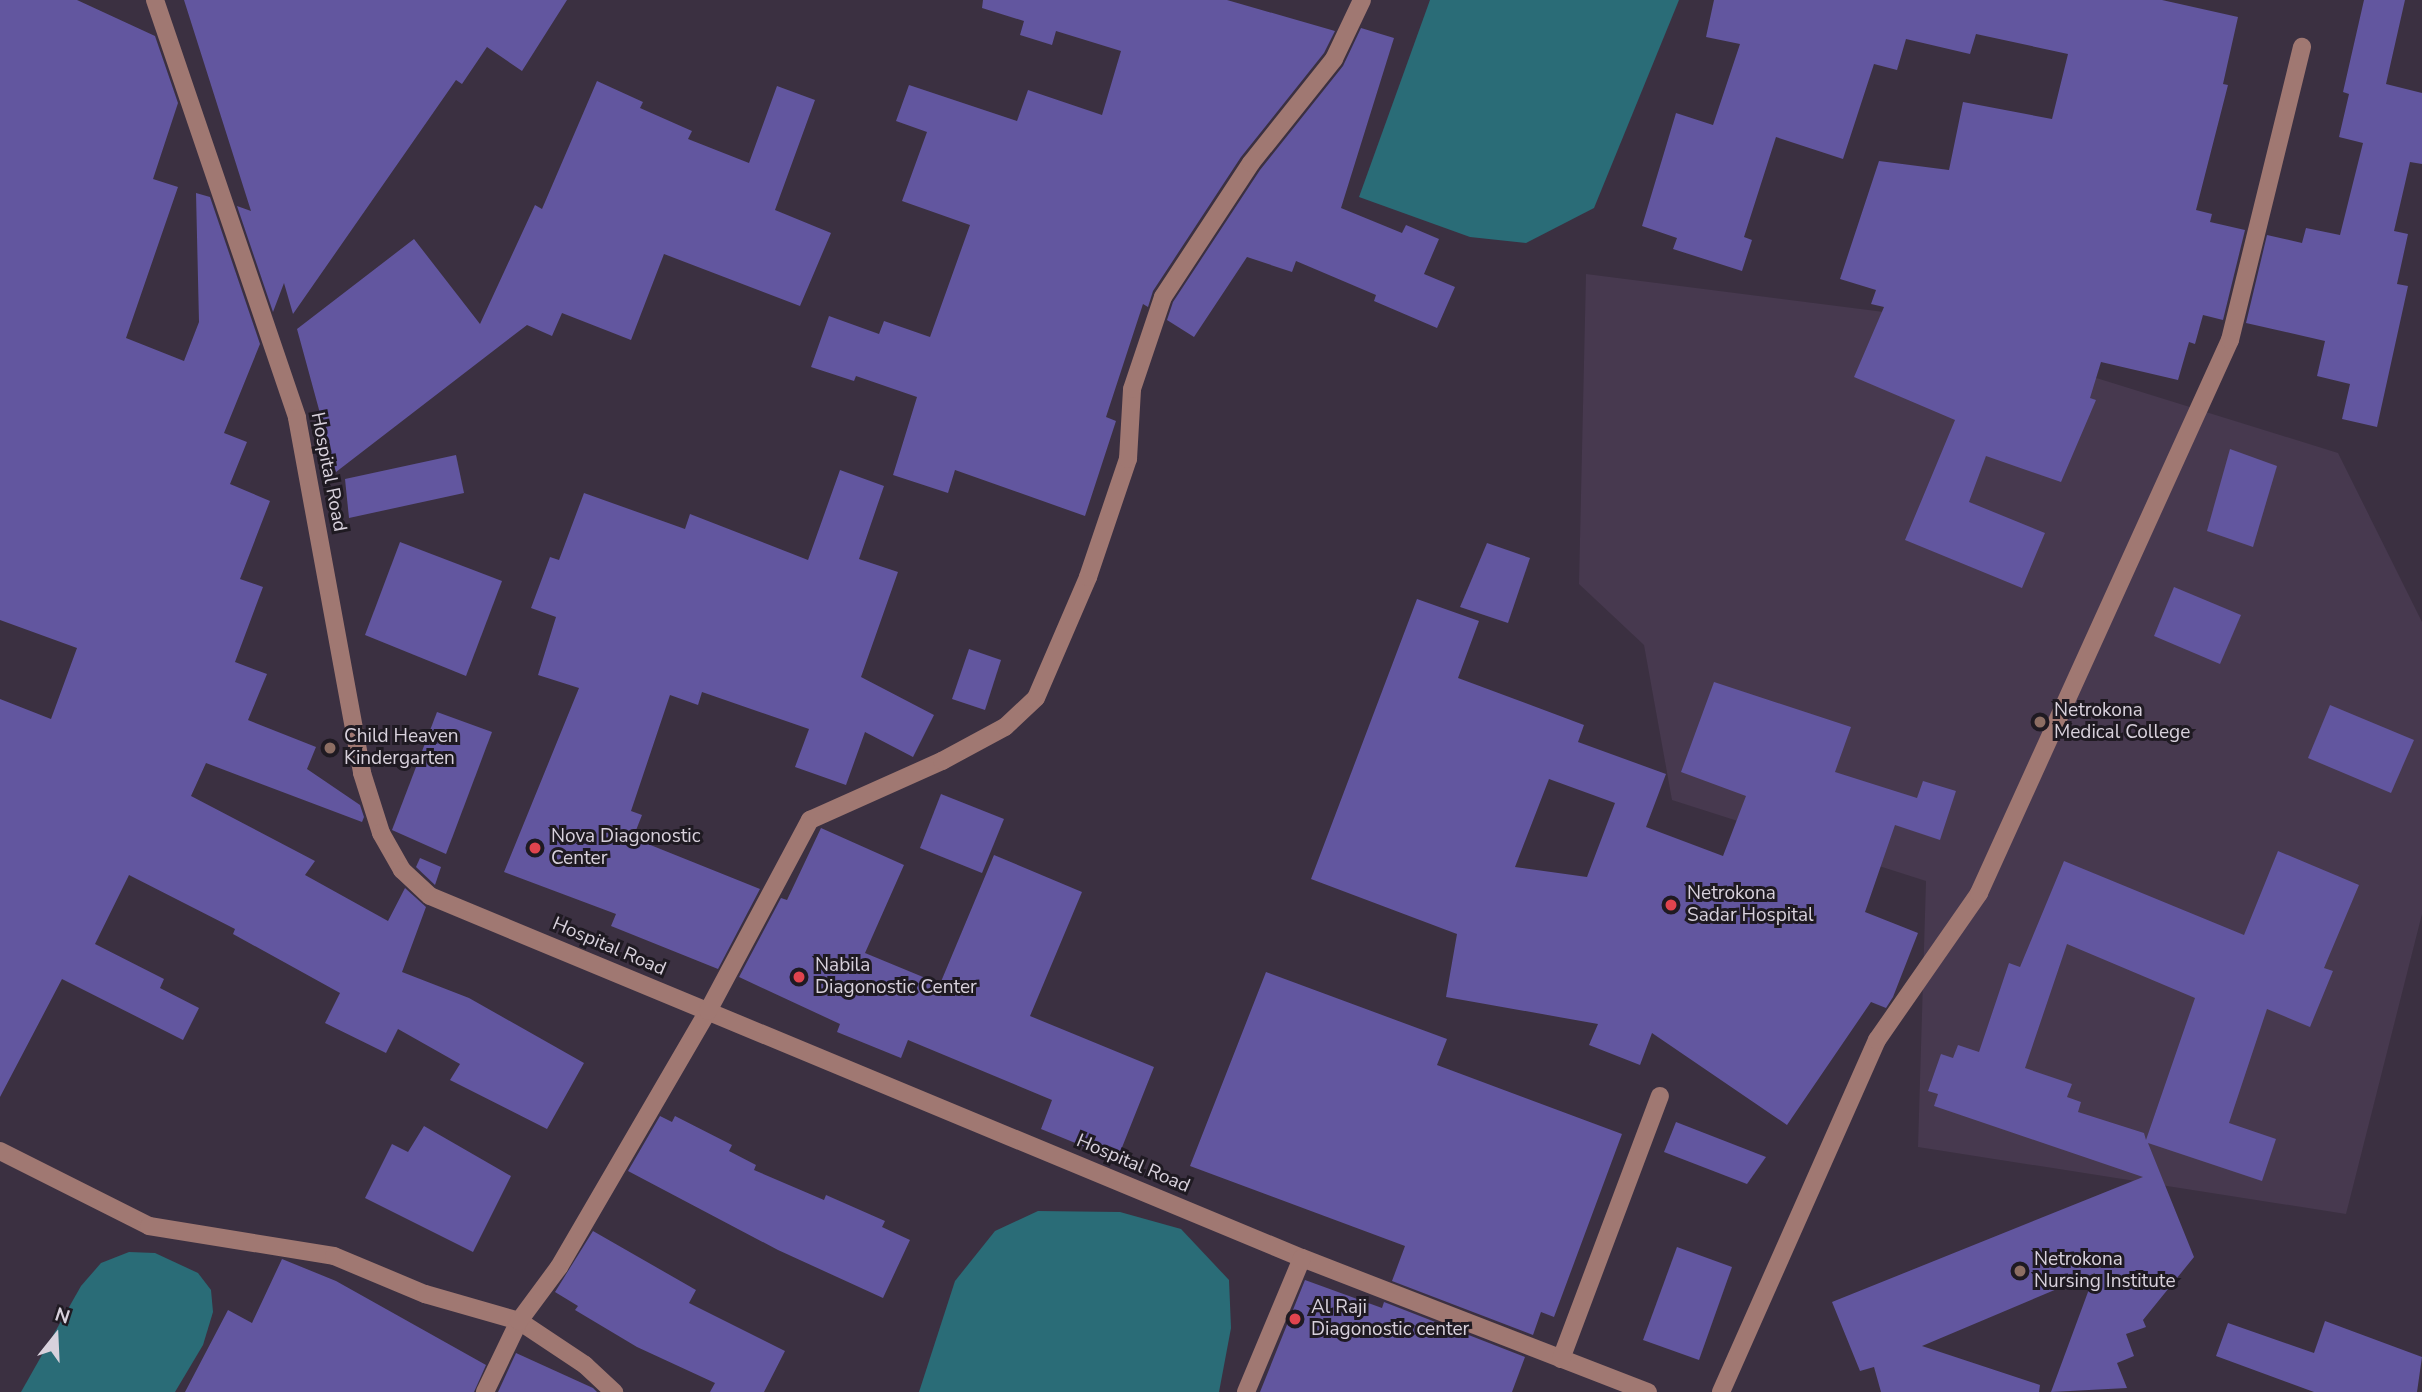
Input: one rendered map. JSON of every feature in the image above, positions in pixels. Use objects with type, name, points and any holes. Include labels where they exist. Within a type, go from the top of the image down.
[{"type":"street","name":"Hospital Road","points":[[155,0],[297,418],[362,773],[381,833],[402,870],[430,896],[1302,1258],[1648,1392]]},
{"type":"street","points":[[485,1392],[519,1321],[559,1266],[708,1011],[810,820],[963,750],[1005,727],[1036,698],[1088,577],[1128,459],[1132,389],[1163,297],[1251,163],[1334,59],[1362,0]]},
{"type":"street","points":[[1721,1392],[1877,1040],[1979,893],[2230,340],[2302,47]]},
{"type":"street","points":[[1561,1359],[1660,1096]]},
{"type":"street","points":[[0,1151],[149,1226],[334,1256],[425,1294],[519,1321],[585,1365],[614,1392]]},
{"type":"street","points":[[1246,1392],[1302,1258]]},
{"type":"shaded area","name":"Netrokona Medical College","points":[[1586,274],[1884,312],[2338,453],[2422,622],[2422,914],[2346,1214],[1918,1147],[1926,881],[1672,800],[1644,645],[1579,584]]},
{"type":"water","points":[[1430,0],[1679,0],[1594,208],[1526,243],[1470,237],[1359,197]]},
{"type":"water","points":[[1038,1211],[1120,1212],[1181,1229],[1229,1280],[1231,1328],[1219,1392],[919,1392],[955,1281],[995,1231]]},
{"type":"water","points":[[129,1252],[155,1253],[198,1273],[211,1290],[213,1312],[203,1345],[175,1392],[21,1392],[81,1286],[101,1263]]},
{"type":"building","points":[[0,0],[77,0],[155,36],[178,103],[153,179],[178,187],[126,338],[184,361],[199,322],[196,193],[210,197],[260,344],[224,433],[247,442],[230,484],[270,501],[240,579],[263,587],[235,662],[267,674],[248,720],[316,747],[307,769],[360,805],[364,817],[362,822],[206,763],[191,796],[315,861],[305,875],[388,921],[405,888],[426,907],[402,972],[469,998],[584,1063],[547,1129],[450,1080],[460,1064],[398,1029],[386,1053],[325,1023],[340,993],[233,934],[235,929],[129,875],[95,944],[164,979],[160,988],[199,1008],[183,1040],[62,979],[0,1097],[0,699],[51,719],[77,648],[0,620]]},
{"type":"building","points":[[184,0],[567,0],[522,71],[487,47],[462,84],[456,80],[293,314],[284,283],[273,312],[237,206],[251,211]]},
{"type":"building","points":[[983,0],[1227,0],[1335,31],[1324,53],[1241,157],[1153,291],[1148,307],[1143,304],[1106,417],[1116,421],[1085,516],[955,470],[948,493],[893,475],[917,397],[856,376],[854,381],[811,367],[829,316],[879,334],[884,321],[930,337],[970,225],[902,201],[927,132],[896,121],[909,85],[1017,121],[1028,90],[1102,115],[1121,51],[1056,31],[1052,45],[1020,35],[1024,21],[982,8]]},
{"type":"building","points":[[1714,0],[2162,0],[2238,17],[2223,84],[2228,85],[2196,210],[2212,214],[2210,222],[2245,230],[2223,320],[2203,315],[2195,344],[2189,342],[2178,380],[2101,362],[2090,398],[2096,400],[2061,482],[1986,456],[1969,502],[2045,533],[2022,588],[1905,540],[1955,420],[1854,377],[1884,307],[1871,304],[1876,290],[1840,279],[1879,161],[1949,170],[1963,102],[2052,119],[2068,54],[1976,34],[1970,54],[1906,39],[1897,70],[1874,64],[1843,159],[1776,137],[1744,237],[1752,240],[1742,271],[1673,249],[1677,238],[1642,226],[1676,113],[1713,125],[1740,44],[1706,37]]},
{"type":"building","points":[[2364,0],[2405,0],[2386,84],[2422,93],[2422,164],[2410,162],[2394,231],[2408,234],[2397,284],[2408,286],[2377,427],[2342,419],[2350,384],[2317,376],[2325,341],[2246,323],[2267,235],[2302,243],[2306,228],[2340,235],[2363,143],[2339,137],[2349,94],[2343,92]]},
{"type":"building","points":[[1361,28],[1394,38],[1341,208],[1402,233],[1406,225],[1439,239],[1424,274],[1455,287],[1437,328],[1374,301],[1376,295],[1296,261],[1292,272],[1247,257],[1194,337],[1167,320],[1173,302],[1260,170],[1343,66]]},
{"type":"building","points":[[597,81],[643,102],[640,108],[692,131],[688,139],[749,163],[777,86],[815,100],[775,210],[831,233],[800,306],[664,254],[631,340],[562,313],[552,336],[527,325],[336,472],[297,329],[414,239],[480,324],[535,205],[542,209]]},
{"type":"building","points":[[2230,449],[2277,466],[2253,547],[2207,531]]},
{"type":"building","points":[[456,455],[464,493],[349,518],[345,479]]},
{"type":"building","points":[[840,470],[884,486],[859,559],[898,572],[861,677],[934,715],[913,757],[865,732],[846,785],[795,767],[809,729],[702,692],[698,705],[670,695],[631,811],[642,815],[633,838],[760,889],[718,969],[611,926],[616,914],[504,872],[579,688],[538,675],[556,617],[531,608],[550,557],[559,560],[584,493],[685,529],[690,514],[808,560]]},
{"type":"building","points":[[400,542],[502,581],[466,676],[365,635]]},
{"type":"building","points":[[1487,543],[1530,558],[1508,623],[1460,607]]},
{"type":"building","points":[[2174,587],[2241,615],[2220,664],[2154,636]]},
{"type":"building","points":[[1417,599],[1479,621],[1458,678],[1584,725],[1578,742],[1666,774],[1646,827],[1723,856],[1746,796],[1681,772],[1714,682],[1851,727],[1835,772],[1917,798],[1923,781],[1956,791],[1940,840],[1895,825],[1865,912],[1918,933],[1893,997],[1886,1008],[1871,1002],[1787,1125],[1652,1033],[1640,1065],[1589,1045],[1598,1024],[1446,997],[1457,934],[1311,879]],"holes":[[[1549,779],[1615,803],[1587,877],[1515,867]]]},
{"type":"building","points":[[969,649],[1001,660],[985,710],[952,699]]},
{"type":"building","points":[[2330,705],[2414,740],[2391,793],[2308,758]]},
{"type":"building","points":[[437,712],[492,732],[446,854],[392,830]]},
{"type":"building","points":[[941,794],[1004,819],[982,873],[920,848]]},
{"type":"building","points":[[821,828],[904,865],[865,953],[940,984],[994,855],[1082,892],[1030,1016],[1154,1067],[1117,1160],[1041,1129],[1052,1100],[908,1040],[901,1058],[837,1032],[840,1024],[739,977],[781,898],[787,900]]},
{"type":"building","points":[[2278,851],[2359,885],[2324,968],[2333,971],[2310,1027],[2267,1009],[2229,1123],[2276,1139],[2262,1181],[2148,1143],[2194,1257],[2143,1320],[2146,1327],[2126,1334],[2134,1356],[2117,1363],[2127,1388],[2051,1392],[2095,1273],[1922,1346],[2040,1385],[2039,1392],[1881,1392],[1874,1367],[1860,1371],[1832,1302],[2143,1177],[1934,1106],[1938,1094],[1928,1091],[1941,1054],[1953,1058],[1958,1045],[1979,1052],[2009,963],[2020,967],[2064,861],[2244,935]],"holes":[[[2067,944],[2195,998],[2146,1140],[2144,1133],[2078,1112],[2081,1102],[2067,1097],[2072,1084],[2025,1068]]]},
{"type":"building","points":[[420,858],[441,867],[435,885],[416,867]]},
{"type":"building","points":[[1266,972],[1447,1039],[1437,1065],[1622,1134],[1554,1317],[1541,1312],[1533,1335],[1392,1281],[1405,1246],[1190,1166]]},
{"type":"building","points":[[660,1116],[672,1122],[675,1116],[732,1145],[729,1151],[756,1165],[754,1170],[824,1200],[826,1195],[885,1221],[882,1227],[910,1240],[883,1298],[778,1250],[628,1171]]},
{"type":"building","points":[[1676,1122],[1766,1157],[1747,1184],[1664,1152]]},
{"type":"building","points":[[424,1126],[511,1176],[473,1252],[365,1198],[392,1144],[408,1152]]},
{"type":"building","points":[[593,1231],[696,1290],[689,1303],[785,1351],[764,1392],[710,1392],[715,1383],[637,1347],[575,1310],[578,1306],[555,1292]]},
{"type":"building","points":[[1677,1247],[1732,1267],[1699,1360],[1643,1340]]},
{"type":"building","points":[[282,1259],[336,1281],[486,1365],[474,1392],[185,1392],[228,1310],[252,1323]]},
{"type":"building","points":[[1305,1280],[1382,1308],[1384,1302],[1525,1357],[1512,1392],[1260,1392]]},
{"type":"building","points":[[2325,1321],[2422,1357],[2417,1392],[2314,1392],[2216,1356],[2228,1323],[2314,1353]]},
{"type":"building","points":[[516,1353],[593,1388],[597,1392],[498,1392]]},
{"type":"place","name":"Netrokona Medical College","points":[[2040,722]]},
{"type":"place","name":"Child Heaven Kindergarten","points":[[330,748]]},
{"type":"place","name":"Nova Diagonostic Center","points":[[535,848]]},
{"type":"place","name":"Netrokona Sadar Hospital","points":[[1671,905]]},
{"type":"place","name":"Nabila Diagonostic Center","points":[[799,977]]},
{"type":"place","name":"Netrokona Nursing Institute","points":[[2020,1271]]},
{"type":"place","name":"Al Raji Diagonostic center","points":[[1295,1319]]}]
